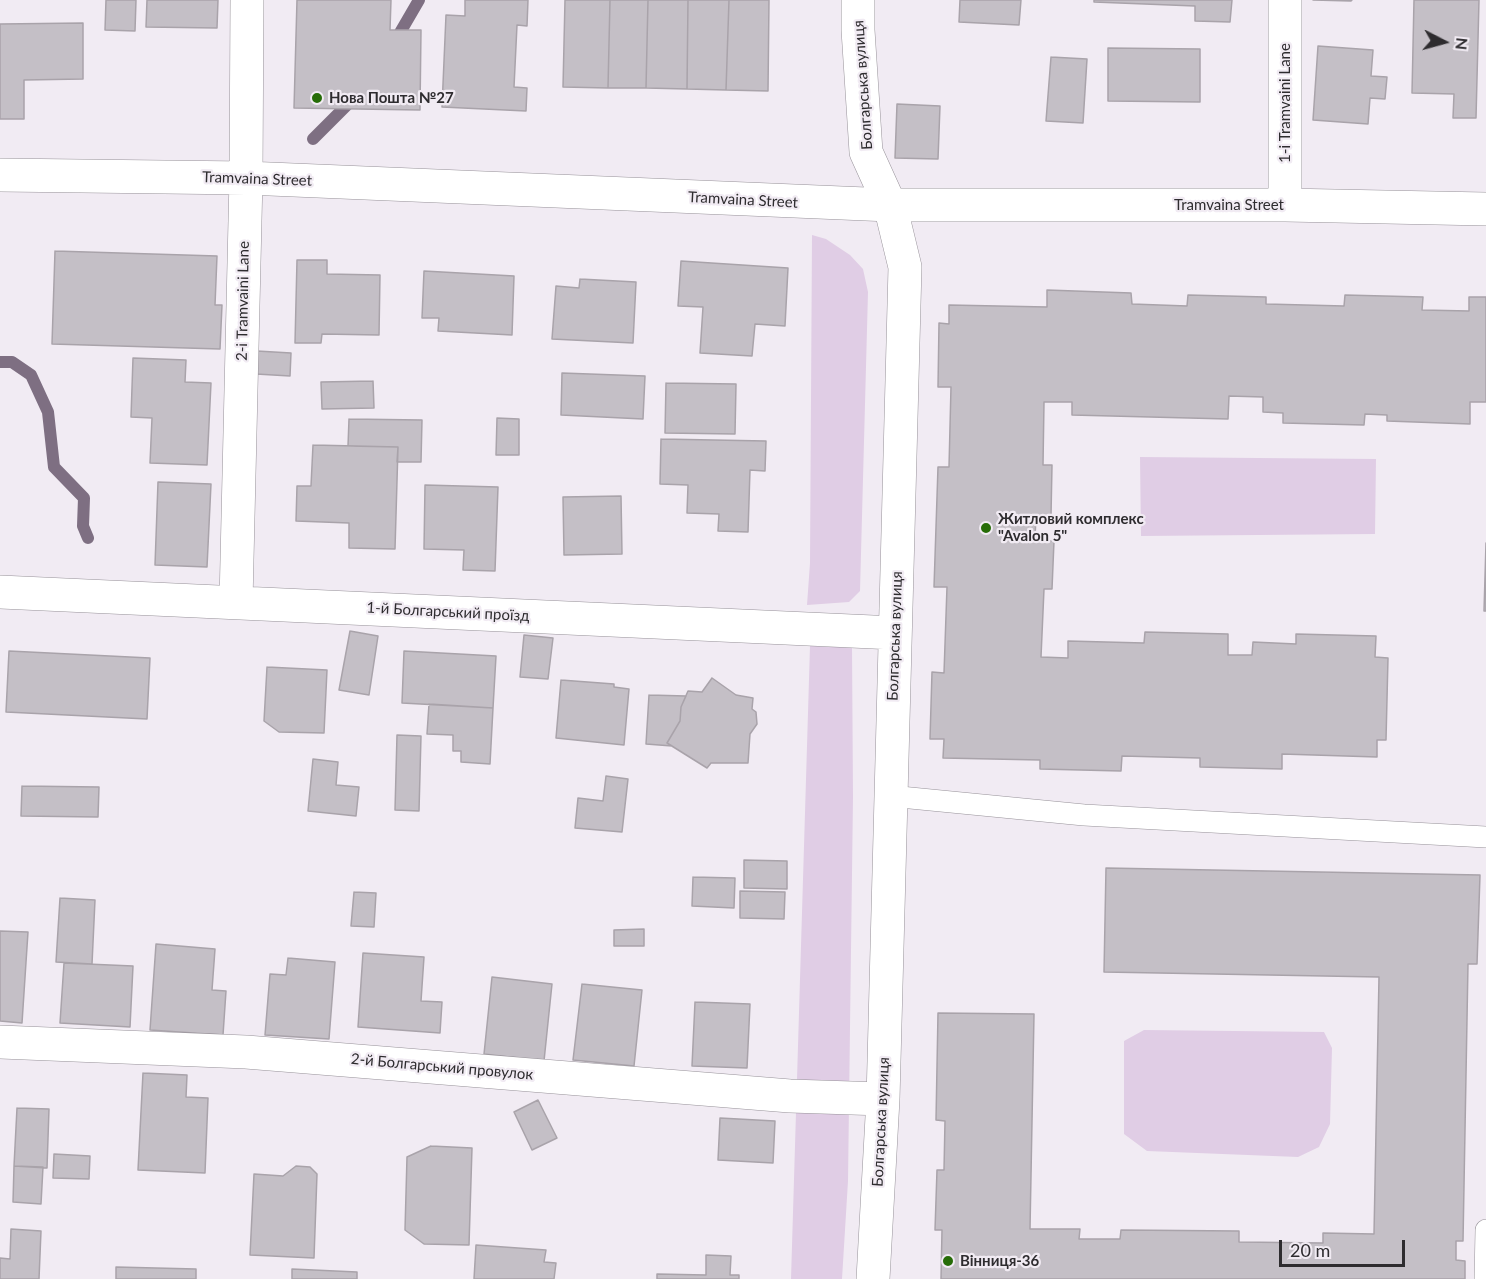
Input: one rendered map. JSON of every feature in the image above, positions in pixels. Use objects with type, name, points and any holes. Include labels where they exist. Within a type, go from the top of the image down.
[{"type":"street","name":"2-i Tramvaini Lane","points":[[236,602],[248,0]]},
{"type":"street","name":"Болгарська вулиця","points":[[858,0],[866,152],[890,205],[905,267],[883,1099],[873,1279]]},
{"type":"street","name":"1-i Tramvaini Lane","points":[[1285,0],[1285,206]]},
{"type":"street","name":"Tramvaina Street","points":[[0,175],[246,178],[890,205],[1486,209]]},
{"type":"street","name":"1-й Болгарський проїзд","points":[[0,592],[896,633]]},
{"type":"street","name":"2-й Болгарський провулок","points":[[0,1042],[246,1052],[790,1096],[883,1099]]},
{"type":"lane","points":[[890,796],[1084,814],[1486,837]]},
{"type":"lane","points":[[1485,1279],[1486,1230]]},
{"type":"shaded area","points":[[812,235],[826,239],[850,255],[863,269],[868,292],[860,591],[849,602],[807,605],[810,563]]},
{"type":"shaded area","points":[[1140,457],[1376,459],[1375,534],[1141,536]]},
{"type":"shaded area","points":[[810,646],[852,647],[853,797],[848,1181],[842,1279],[791,1279]]},
{"type":"shaded area","points":[[1144,1030],[1324,1032],[1332,1048],[1330,1124],[1319,1147],[1298,1157],[1147,1151],[1124,1134],[1124,1041]]},
{"type":"building","points":[[106,0],[136,0],[135,31],[105,30]]},
{"type":"building","points":[[147,0],[218,0],[217,28],[146,27]]},
{"type":"building","points":[[297,0],[391,0],[390,30],[421,30],[420,110],[294,108]]},
{"type":"building","points":[[465,0],[528,0],[527,26],[517,25],[514,87],[527,88],[526,111],[442,107],[446,15],[465,16]]},
{"type":"building","points":[[565,0],[610,0],[608,88],[563,87]]},
{"type":"building","points":[[610,0],[648,0],[646,88],[608,88]]},
{"type":"building","points":[[648,0],[688,0],[687,89],[646,88]]},
{"type":"building","points":[[688,0],[729,0],[726,90],[687,89]]},
{"type":"building","points":[[729,0],[769,0],[768,91],[726,90]]},
{"type":"building","points":[[960,0],[1021,0],[1019,25],[959,22]]},
{"type":"building","points":[[1094,0],[1232,0],[1230,22],[1195,21],[1195,6],[1094,2]]},
{"type":"building","points":[[1414,0],[1479,0],[1476,118],[1453,118],[1454,94],[1412,93]]},
{"type":"building","points":[[83,23],[83,79],[24,80],[24,119],[0,119],[0,24]]},
{"type":"building","points":[[1318,46],[1373,50],[1371,76],[1387,77],[1385,99],[1370,98],[1368,124],[1313,120]]},
{"type":"building","points":[[1108,48],[1200,49],[1200,102],[1108,101]]},
{"type":"building","points":[[1051,57],[1087,59],[1083,123],[1046,121]]},
{"type":"building","points":[[897,104],[940,106],[938,159],[895,158]]},
{"type":"building","points":[[55,251],[217,256],[215,305],[222,305],[220,349],[52,344]]},
{"type":"building","points":[[297,260],[327,260],[327,274],[380,275],[379,335],[322,334],[321,343],[295,343]]},
{"type":"building","points":[[681,261],[788,268],[785,326],[755,324],[752,356],[700,353],[703,307],[678,306]]},
{"type":"building","points":[[424,271],[514,276],[512,335],[438,331],[439,318],[422,318]]},
{"type":"building","points":[[580,279],[636,282],[633,343],[552,339],[556,286],[579,288]]},
{"type":"building","name":"Житловий комплекс \"Avalon 5\"","points":[[1047,290],[1131,293],[1132,304],[1187,306],[1188,295],[1266,297],[1266,304],[1344,306],[1345,295],[1423,297],[1422,310],[1469,311],[1469,297],[1486,297],[1486,402],[1470,402],[1470,424],[1387,421],[1387,415],[1365,414],[1364,425],[1283,423],[1283,413],[1263,412],[1263,397],[1229,396],[1228,419],[1072,415],[1072,402],[1044,402],[1043,465],[1052,465],[1051,516],[1036,515],[1035,540],[1054,541],[1052,589],[1044,589],[1041,657],[1068,658],[1068,641],[1144,643],[1145,632],[1228,634],[1228,655],[1252,655],[1253,642],[1296,644],[1296,634],[1376,636],[1375,657],[1388,658],[1386,740],[1377,740],[1377,757],[1282,754],[1282,769],[1200,767],[1200,758],[1122,756],[1121,771],[1040,769],[1040,760],[943,758],[944,739],[930,739],[932,672],[944,673],[947,587],[934,587],[938,467],[949,467],[951,387],[938,387],[939,323],[949,324],[949,305],[1047,307]]},
{"type":"building","points":[[257,351],[291,353],[290,376],[256,374]]},
{"type":"building","points":[[133,358],[186,360],[185,382],[211,383],[207,465],[150,463],[152,418],[131,417]]},
{"type":"building","points":[[562,373],[645,376],[643,419],[561,415]]},
{"type":"building","points":[[373,381],[374,408],[322,409],[321,382]]},
{"type":"building","points":[[666,383],[736,384],[735,434],[665,433]]},
{"type":"building","points":[[497,418],[519,419],[519,455],[496,455]]},
{"type":"building","points":[[349,419],[422,420],[421,462],[397,462],[398,447],[348,446]]},
{"type":"building","points":[[661,439],[766,441],[765,471],[750,470],[748,532],[718,531],[719,514],[687,513],[688,485],[660,484]]},
{"type":"building","points":[[313,445],[398,447],[395,549],[349,548],[349,523],[296,521],[297,486],[311,486]]},
{"type":"building","points":[[158,482],[211,484],[207,567],[155,565]]},
{"type":"building","points":[[425,485],[498,487],[495,571],[463,570],[464,550],[424,549]]},
{"type":"building","points":[[621,496],[622,554],[564,555],[563,497]]},
{"type":"building","points":[[1486,543],[1486,611],[1484,611]]},
{"type":"building","points":[[350,631],[378,636],[369,695],[339,690]]},
{"type":"building","points":[[524,635],[553,638],[548,679],[520,677]]},
{"type":"building","points":[[9,651],[150,658],[147,719],[6,712]]},
{"type":"building","points":[[404,651],[496,656],[493,708],[402,703]]},
{"type":"building","points":[[267,667],[327,670],[324,733],[279,732],[264,721]]},
{"type":"building","points":[[712,678],[736,695],[753,698],[752,709],[756,712],[757,724],[750,734],[748,763],[711,763],[707,768],[667,743],[680,721],[681,707],[688,691],[702,692]]},
{"type":"building","points":[[561,680],[614,684],[614,687],[629,689],[624,745],[556,738]]},
{"type":"building","points":[[649,695],[686,696],[681,707],[680,721],[667,743],[672,746],[646,744]]},
{"type":"building","points":[[429,704],[493,708],[490,764],[461,762],[461,751],[453,751],[453,735],[427,734]]},
{"type":"building","points":[[397,735],[421,736],[419,811],[395,810]]},
{"type":"building","points":[[313,759],[338,762],[336,785],[359,787],[356,816],[308,811]]},
{"type":"building","points":[[606,776],[628,779],[622,832],[575,828],[578,798],[603,801]]},
{"type":"building","points":[[22,786],[99,787],[98,817],[21,816]]},
{"type":"building","points":[[744,860],[787,861],[787,889],[744,888]]},
{"type":"building","points":[[1106,868],[1480,875],[1477,964],[1468,964],[1463,1241],[1456,1241],[1456,1260],[1465,1261],[1465,1279],[941,1279],[942,1230],[935,1230],[937,1170],[944,1170],[945,1121],[936,1120],[938,1013],[1034,1014],[1030,1229],[1080,1229],[1079,1239],[1120,1239],[1121,1230],[1239,1231],[1239,1242],[1323,1243],[1323,1233],[1374,1234],[1379,977],[1104,972]]},
{"type":"building","points":[[693,877],[735,878],[734,908],[692,906]]},
{"type":"building","points":[[740,891],[785,892],[784,919],[740,918]]},
{"type":"building","points":[[354,892],[376,893],[374,927],[351,926]]},
{"type":"building","points":[[60,898],[95,900],[92,964],[56,962]]},
{"type":"building","points":[[644,929],[644,946],[614,946],[614,930]]},
{"type":"building","points":[[0,931],[28,932],[22,1023],[0,1021]]},
{"type":"building","points":[[156,944],[215,949],[212,990],[226,991],[223,1035],[150,1030]]},
{"type":"building","points":[[363,953],[424,957],[421,1001],[442,1002],[440,1033],[358,1027]]},
{"type":"building","points":[[288,958],[335,962],[329,1039],[265,1035],[270,974],[286,975]]},
{"type":"building","points":[[64,963],[133,966],[130,1027],[60,1023]]},
{"type":"building","points":[[492,977],[552,984],[544,1061],[484,1054]]},
{"type":"building","points":[[582,984],[642,990],[634,1066],[573,1060]]},
{"type":"building","points":[[695,1002],[750,1004],[747,1068],[692,1066]]},
{"type":"building","points":[[143,1073],[187,1075],[186,1097],[208,1098],[205,1173],[138,1170]]},
{"type":"building","points":[[538,1100],[557,1138],[532,1150],[514,1112]]},
{"type":"building","points":[[17,1108],[49,1109],[47,1168],[14,1166]]},
{"type":"building","points":[[720,1118],[775,1121],[773,1163],[718,1160]]},
{"type":"building","points":[[431,1146],[472,1148],[469,1245],[424,1244],[405,1230],[407,1157]]},
{"type":"building","points":[[54,1154],[90,1156],[89,1179],[53,1178]]},
{"type":"building","points":[[14,1166],[43,1167],[41,1204],[13,1202]]},
{"type":"building","points":[[296,1166],[310,1167],[317,1174],[314,1258],[250,1255],[254,1174],[283,1176]]},
{"type":"building","points":[[11,1229],[41,1231],[39,1279],[0,1279],[0,1258],[10,1259]]},
{"type":"building","points":[[476,1245],[546,1250],[544,1262],[556,1263],[554,1279],[474,1279]]},
{"type":"building","points":[[706,1255],[731,1256],[730,1275],[739,1275],[739,1279],[657,1279],[657,1274],[706,1275]]},
{"type":"building","points":[[116,1267],[196,1269],[196,1279],[116,1279]]},
{"type":"building","points":[[292,1269],[357,1272],[357,1279],[292,1279]]},
{"type":"waterway","points":[[394,43],[419,0]]},
{"type":"waterway","points":[[313,139],[354,98]]},
{"type":"waterway","points":[[0,362],[12,362],[31,375],[48,412],[54,467],[84,498],[83,526],[88,538]]},
{"type":"place","name":"Нова Пошта №27","points":[[317,98]]},
{"type":"place","name":"Житловий комплекс \"Avalon 5\"","points":[[986,528]]},
{"type":"place","name":"Вінниця-36","points":[[948,1261]]}]
